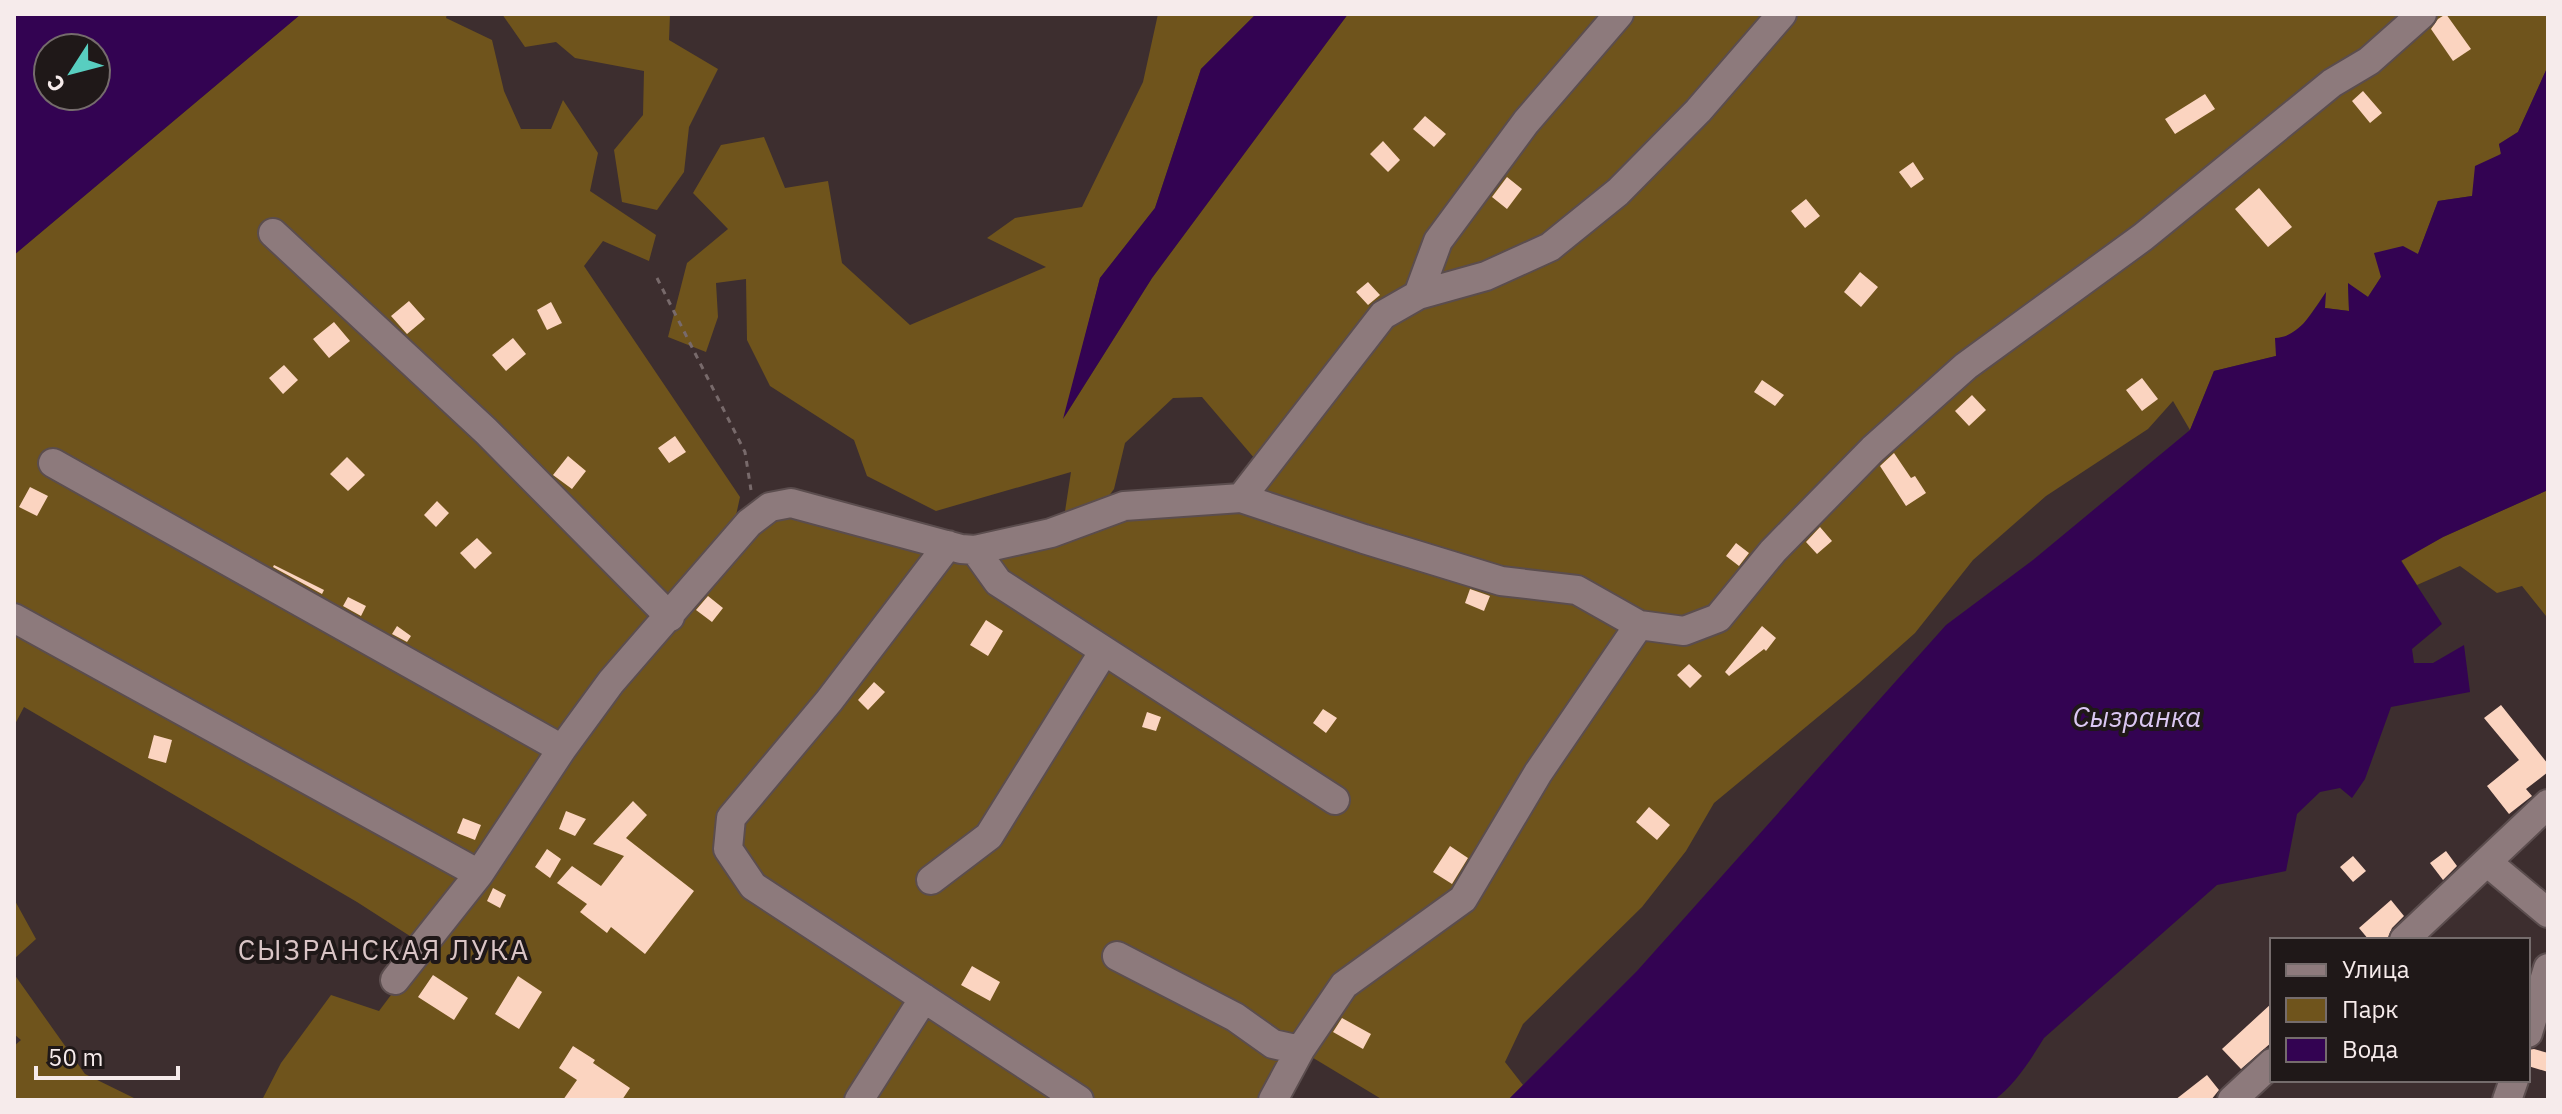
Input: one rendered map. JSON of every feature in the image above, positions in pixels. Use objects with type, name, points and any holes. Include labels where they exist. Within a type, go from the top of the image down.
[{"type":"street","points":[[1418,295],[1438,241],[1526,122],[1619,14]]},
{"type":"street","points":[[1241,498],[1383,315],[1418,295],[1486,276],[1550,247],[1618,192],[1698,111],[1782,14]]},
{"type":"street","points":[[395,980],[479,874],[562,749],[611,682],[749,523],[770,507],[791,503],[962,547],[1051,533],[1124,506],[1241,498],[1501,581],[1577,590],[1639,625],[1684,631],[1718,618],[1773,551],[1873,449],[1966,366],[2143,237],[2332,83],[2369,61],[2422,14]]},
{"type":"street","points":[[273,233],[486,431],[670,617]]},
{"type":"street","points":[[53,463],[562,749]]},
{"type":"street","points":[[962,547],[998,582],[1335,800]]},
{"type":"street","points":[[962,547],[731,818],[728,849],[753,886],[1079,1100]]},
{"type":"street","points":[[14,618],[479,874]]},
{"type":"street","points":[[1273,1100],[1300,1050],[1344,985],[1463,899],[1538,773],[1639,625]]},
{"type":"street","points":[[931,880],[989,836],[1104,651]]},
{"type":"street","points":[[2406,938],[2548,804]]},
{"type":"street","points":[[2487,862],[2548,913]]},
{"type":"street","points":[[1117,956],[1235,1017],[1273,1044],[1300,1050]]},
{"type":"street","points":[[2530,1026],[2548,968]]},
{"type":"street","points":[[859,1100],[924,998]]},
{"type":"street","points":[[2232,1100],[2270,1065]]},
{"type":"path","points":[[657,278],[745,452],[756,518]]},
{"type":"green space","points":[[301,14],[447,14],[446,18],[492,40],[504,91],[521,129],[551,129],[563,100],[598,153],[590,191],[656,235],[649,261],[603,241],[584,266],[740,497],[730,543],[770,507],[961,549],[1064,518],[1071,472],[936,511],[867,476],[854,440],[770,386],[747,340],[746,279],[716,283],[718,317],[706,352],[668,337],[687,263],[728,229],[693,193],[721,145],[764,137],[785,188],[828,181],[842,263],[910,325],[1046,267],[987,238],[1015,218],[1082,207],[1143,82],[1158,14],[1256,14],[1201,69],[1155,208],[1100,278],[1065,416],[1152,278],[1348,14],[2548,14],[2548,66],[2518,132],[2499,144],[2501,153],[2472,196],[2438,201],[2418,254],[2381,277],[2368,297],[2348,284],[2349,311],[2325,308],[2325,294],[2303,325],[2285,338],[2276,356],[2214,371],[2190,430],[2173,401],[2148,429],[2046,496],[1973,560],[1915,633],[1714,803],[1686,851],[1642,907],[1523,1024],[1505,1062],[1523,1085],[1508,1100],[1383,1100],[1300,1050],[1273,1100],[262,1100],[281,1063],[331,995],[379,1011],[427,947],[357,902],[24,707],[14,726],[14,255]],"holes":[[[1202,397],[1255,459],[1241,498],[1094,516],[1114,489],[1125,443],[1173,398]]]},
{"type":"green space","points":[[502,14],[670,14],[669,40],[718,69],[689,127],[684,172],[657,210],[622,202],[614,150],[643,115],[644,71],[575,58],[556,42],[525,47]]},
{"type":"green space","points":[[2548,490],[2546,616],[2522,586],[2497,593],[2460,566],[2417,585],[2401,560],[2443,537]]},
{"type":"green space","points":[[14,899],[36,939],[14,959]]},
{"type":"green space","points":[[14,974],[85,1074],[138,1100],[14,1100],[14,1046],[21,1040],[14,1034]]},
{"type":"water","points":[[14,14],[301,14],[14,255]]},
{"type":"water","points":[[1256,14],[1348,14],[1152,278],[1063,419],[1100,278],[1155,208],[1201,69]]},
{"type":"water","name":"Сызранка","points":[[2548,66],[2548,490],[2443,537],[2401,561],[2442,624],[2412,649],[2414,663],[2433,663],[2464,645],[2470,692],[2391,707],[2365,779],[2352,798],[2340,788],[2320,792],[2297,814],[2286,871],[2217,885],[2044,1038],[2016,1079],[1994,1100],[1508,1100],[1637,971],[1946,625],[2033,560],[2190,430],[2214,371],[2276,356],[2275,338],[2284,337],[2299,328],[2326,292],[2325,308],[2349,311],[2348,283],[2368,297],[2381,277],[2374,253],[2403,246],[2418,254],[2438,201],[2472,196],[2475,166],[2501,154],[2499,144],[2518,132]]},
{"type":"building","points":[[2446,14],[2471,49],[2453,61],[2431,29]]},
{"type":"building","points":[[2363,91],[2382,113],[2370,123],[2352,101]]},
{"type":"building","points":[[2205,94],[2215,109],[2175,134],[2165,119]]},
{"type":"building","points":[[1425,116],[1446,134],[1434,147],[1413,129]]},
{"type":"building","points":[[1383,141],[1400,160],[1388,172],[1370,154]]},
{"type":"building","points":[[1913,162],[1924,179],[1911,188],[1899,172]]},
{"type":"building","points":[[1507,177],[1522,189],[1507,209],[1492,197]]},
{"type":"building","points":[[2259,188],[2292,227],[2268,247],[2235,209]]},
{"type":"building","points":[[1806,199],[1820,216],[1805,228],[1791,211]]},
{"type":"building","points":[[1860,272],[1878,287],[1861,307],[1844,292]]},
{"type":"building","points":[[1368,282],[1380,295],[1368,305],[1356,292]]},
{"type":"building","points":[[409,301],[425,319],[407,334],[391,316]]},
{"type":"building","points":[[551,302],[562,323],[547,330],[537,310]]},
{"type":"building","points":[[334,322],[350,341],[329,358],[313,339]]},
{"type":"building","points":[[513,338],[526,354],[506,371],[492,355]]},
{"type":"building","points":[[284,365],[298,380],[283,394],[269,378]]},
{"type":"building","points":[[2142,378],[2158,399],[2142,411],[2126,390]]},
{"type":"building","points":[[1762,380],[1784,395],[1775,406],[1754,392]]},
{"type":"building","points":[[1972,395],[1986,410],[1969,426],[1955,411]]},
{"type":"building","points":[[675,436],[686,452],[669,463],[658,448]]},
{"type":"building","points":[[1894,453],[1926,493],[1906,506],[1880,466]]},
{"type":"building","points":[[568,456],[586,471],[572,489],[553,475]]},
{"type":"building","points":[[347,457],[365,475],[348,491],[330,474]]},
{"type":"building","points":[[30,487],[48,496],[37,516],[19,507]]},
{"type":"building","points":[[437,501],[449,513],[436,527],[424,515]]},
{"type":"building","points":[[1820,527],[1832,541],[1817,554],[1806,542]]},
{"type":"building","points":[[477,538],[492,553],[475,569],[460,553]]},
{"type":"building","points":[[1736,543],[1749,553],[1739,566],[1726,556]]},
{"type":"building","points":[[273,567],[324,590],[322,594]]},
{"type":"building","points":[[1470,589],[1490,596],[1484,611],[1465,603]]},
{"type":"building","points":[[708,596],[723,608],[712,622],[696,610]]},
{"type":"building","points":[[348,597],[366,606],[361,616],[343,606]]},
{"type":"building","points":[[986,620],[1003,631],[988,656],[970,645]]},
{"type":"building","points":[[397,626],[411,636],[407,642],[392,634]]},
{"type":"building","points":[[1762,626],[1776,638],[1766,651],[1764,649],[1729,676],[1725,672]]},
{"type":"building","points":[[1689,664],[1702,676],[1690,688],[1677,675]]},
{"type":"building","points":[[874,682],[885,692],[868,710],[858,700]]},
{"type":"building","points":[[2501,705],[2548,764],[2548,772],[2526,789],[2532,796],[2509,814],[2487,786],[2519,760],[2484,718]]},
{"type":"building","points":[[1323,709],[1337,718],[1326,733],[1313,723]]},
{"type":"building","points":[[1147,712],[1161,717],[1156,731],[1142,727]]},
{"type":"building","points":[[154,735],[172,740],[166,763],[148,758]]},
{"type":"building","points":[[633,801],[647,815],[626,838],[694,891],[645,954],[611,927],[607,933],[580,912],[587,904],[557,883],[572,866],[601,886],[624,856],[593,844]]},
{"type":"building","points":[[1649,807],[1670,825],[1657,840],[1636,822]]},
{"type":"building","points":[[566,811],[586,819],[575,836],[559,829]]},
{"type":"building","points":[[463,818],[481,825],[475,840],[457,833]]},
{"type":"building","points":[[1450,846],[1468,858],[1452,884],[1433,872]]},
{"type":"building","points":[[547,849],[561,859],[550,878],[535,867]]},
{"type":"building","points":[[2446,851],[2457,866],[2443,880],[2430,863]]},
{"type":"building","points":[[2353,856],[2366,871],[2353,882],[2340,867]]},
{"type":"building","points":[[493,888],[506,895],[500,908],[487,901]]},
{"type":"building","points":[[2391,900],[2404,916],[2392,928],[2388,938],[2367,938],[2359,928]]},
{"type":"building","points":[[972,966],[1000,982],[990,1001],[961,985]]},
{"type":"building","points":[[433,975],[468,998],[454,1020],[418,997]]},
{"type":"building","points":[[518,976],[542,992],[519,1029],[495,1014]]},
{"type":"building","points":[[2270,1005],[2270,1044],[2241,1069],[2222,1049]]},
{"type":"building","points":[[1342,1018],[1371,1034],[1363,1049],[1333,1032]]},
{"type":"building","points":[[573,1046],[630,1088],[622,1100],[563,1100],[577,1080],[559,1068]]},
{"type":"building","points":[[2530,1050],[2548,1053],[2548,1072],[2530,1067]]},
{"type":"building","points":[[2207,1075],[2219,1090],[2211,1100],[2175,1100]]},
{"type":"district","name":"СЫЗРАНСКАЯ ЛУКА","points":[[384,949]]}]
